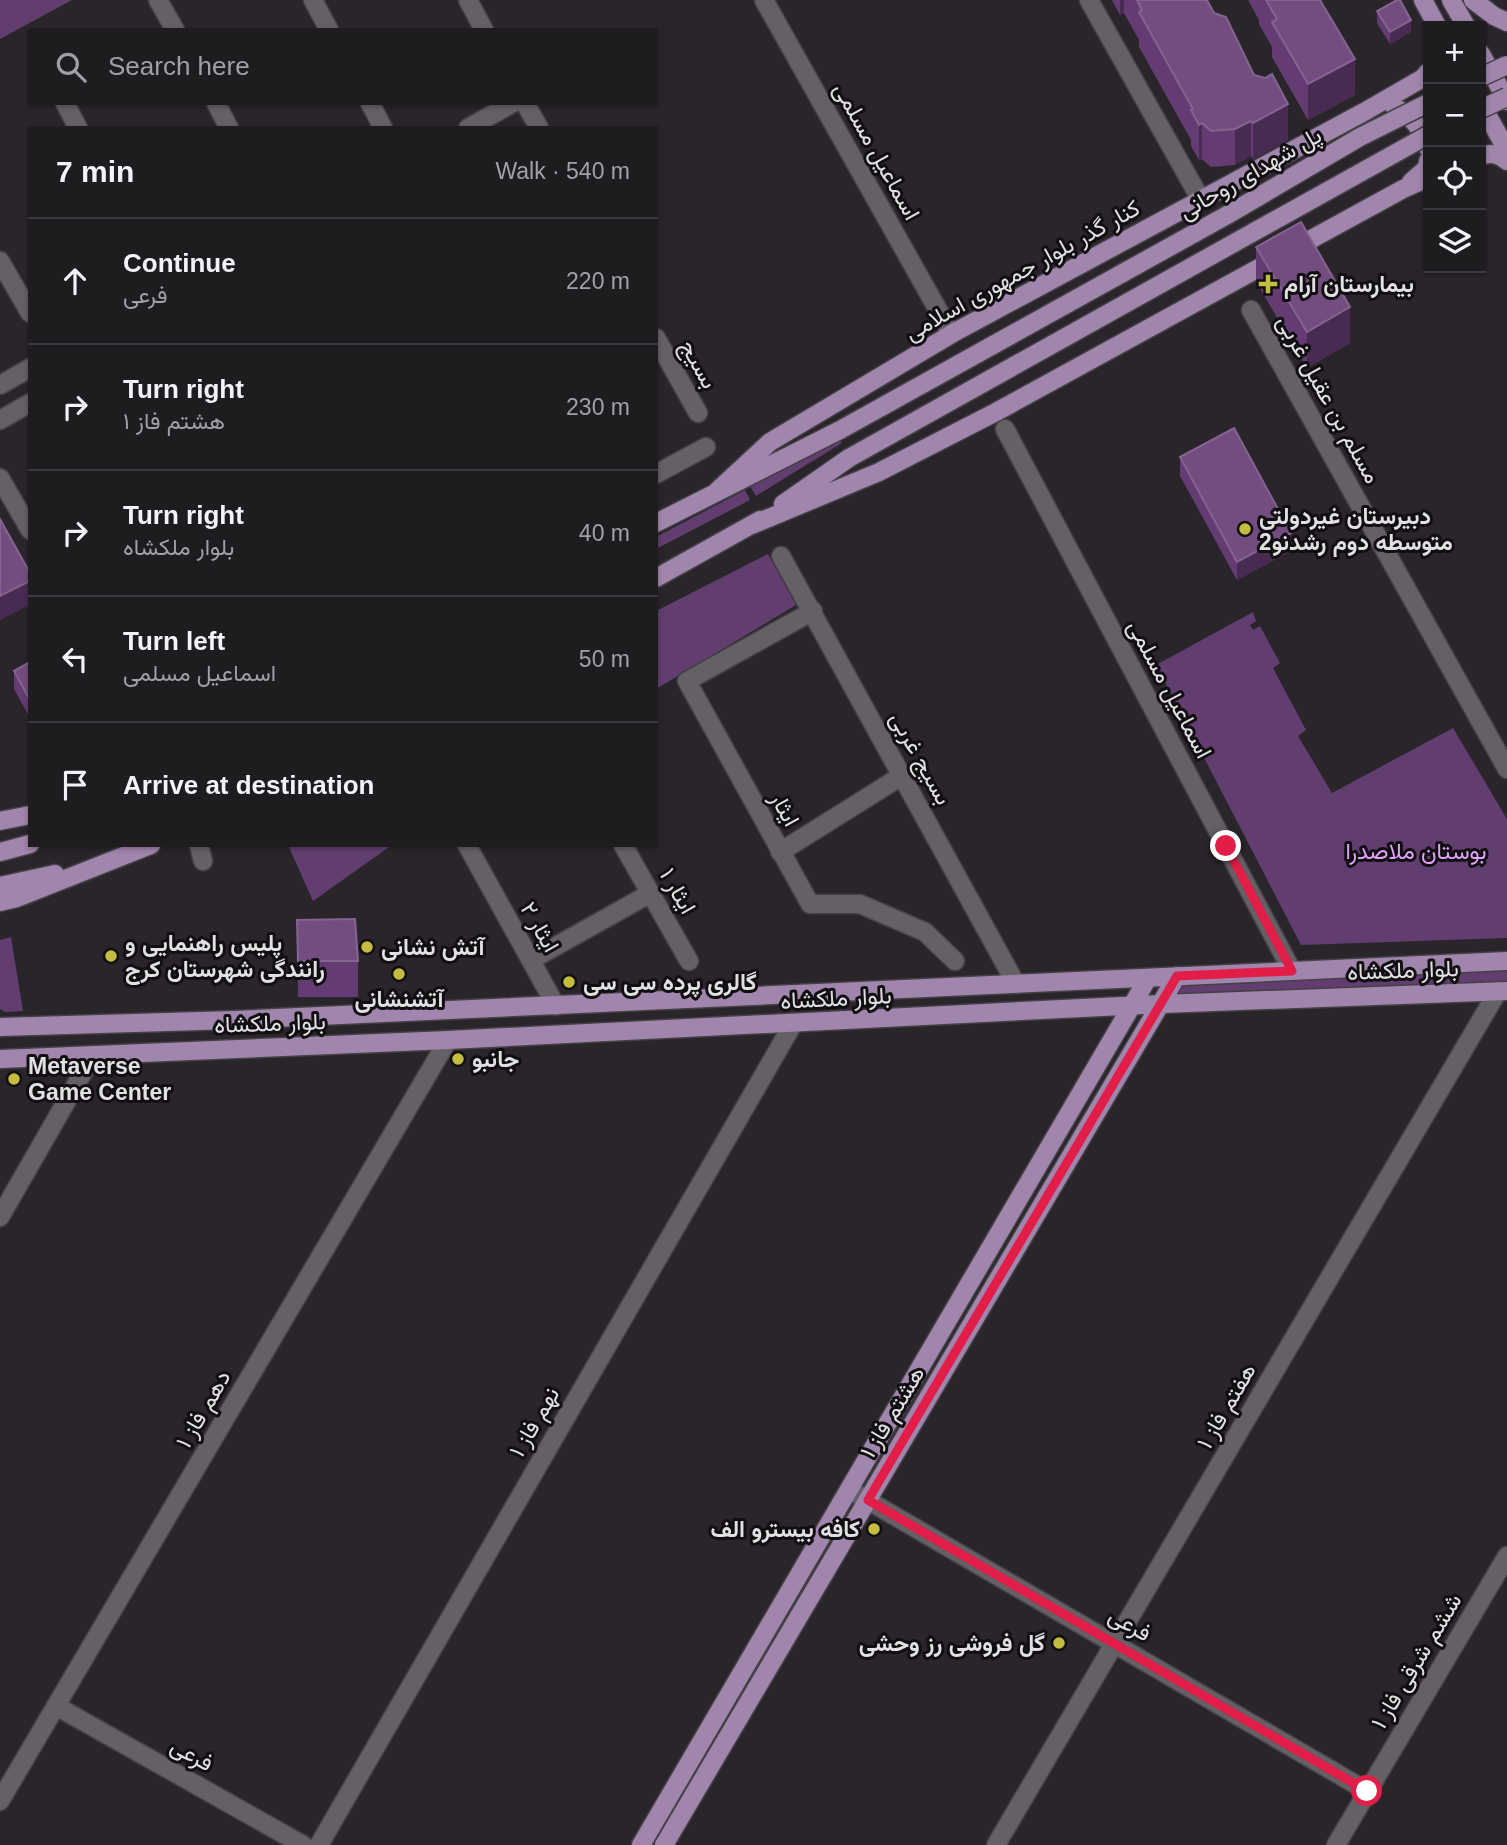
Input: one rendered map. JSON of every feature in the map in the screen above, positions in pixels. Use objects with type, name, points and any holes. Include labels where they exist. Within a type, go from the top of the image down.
[{"type":"main road","points":[[1421,0],[1427,21]]},
{"type":"main road","points":[[1421,0],[1434,21]]},
{"type":"main road","points":[[1451,0],[1463,21]]},
{"type":"main road","points":[[1473,0],[1507,22]]},
{"type":"main road","points":[[1486,63],[1507,99],[1486,105]]},
{"type":"main road","points":[[1486,76],[1507,65]]},
{"type":"main road","name":"کنار گذر بلوار جمهوری اسلامی","points":[[717,491],[770,442],[955,332],[1423,78]]},
{"type":"main road","points":[[1364,112],[1390,106],[1401,110],[1420,130],[1428,147]]},
{"type":"main road","name":"پل شهدای روحانی","points":[[717,491],[840,430],[1145,262],[1360,137],[1423,106]]},
{"type":"main road","points":[[1486,114],[1507,150]]},
{"type":"main road","points":[[658,577],[752,525],[849,458],[1423,138]]},
{"type":"main road","points":[[1486,154],[1501,156],[1507,161]]},
{"type":"main road","points":[[1403,188],[1423,171]]},
{"type":"main road","points":[[752,525],[891,466],[996,412],[1403,188],[1423,180]]},
{"type":"main road","points":[[658,522],[717,491]]},
{"type":"main road","points":[[0,821],[28,815]]},
{"type":"main road","points":[[0,852],[28,845]]},
{"type":"main road","points":[[0,911],[9,900],[146,847]]},
{"type":"main road","points":[[0,886],[110,862]]},
{"type":"main road","name":"بلوار ملکشاه","points":[[0,1027],[556,1006],[1507,961]]},
{"type":"main road","name":"هشتم فاز ۱","points":[[664,1845],[1177,976]]},
{"type":"main road","name":"هشتم فاز ۱","points":[[641,1845],[1148,978]]},
{"type":"main road","name":"بلوار ملکشاه","points":[[0,1059],[793,1024],[1162,1004],[1503,991]]},
{"type":"main road","points":[[331,1045],[320,1030],[332,1015]]},
{"type":"main road","points":[[0,1017],[22,1026]]},
{"type":"main road","points":[[234,1020],[243,1024],[251,1034],[251,1039],[244,1049]]},
{"type":"street","points":[[158,0],[174,28]]},
{"type":"street","points":[[313,0],[328,28]]},
{"type":"street","points":[[468,0],[483,28]]},
{"type":"street","name":"اسماعیل مسلمی","points":[[764,0],[947,326]]},
{"type":"street","points":[[1089,0],[1201,200]]},
{"type":"street","points":[[66,105],[78,126]]},
{"type":"street","points":[[216,105],[228,126]]},
{"type":"street","points":[[371,105],[382,126]]},
{"type":"street","points":[[472,126],[509,105]]},
{"type":"street","points":[[526,105],[534,126]]},
{"type":"street","points":[[0,261],[28,310]]},
{"type":"street","name":"مسلم بن عقیل غربی","points":[[1251,310],[1507,769]]},
{"type":"street","name":"بسیج","points":[[658,342],[698,413]]},
{"type":"street","points":[[0,384],[28,369]]},
{"type":"street","points":[[4,413],[28,404]]},
{"type":"street","name":"اسماعیل مسلمی","points":[[1005,429],[1292,971]]},
{"type":"street","points":[[658,473],[706,447]]},
{"type":"street","points":[[0,478],[28,527]]},
{"type":"street","name":"بسیج غربی","points":[[781,556],[1016,984]]},
{"type":"street","name":"ایثار","points":[[813,611],[687,681],[810,904],[859,904],[925,932],[955,961]]},
{"type":"street","points":[[780,852],[903,775]]},
{"type":"street","name":"ایثار ۲","points":[[468,847],[556,1006]]},
{"type":"street","name":"ایثار ۱","points":[[624,847],[689,961]]},
{"type":"street","points":[[531,960],[651,893]]},
{"type":"street","name":"هفتم فاز ۱","points":[[996,1845],[1503,991]]},
{"type":"street","name":"نهم فاز ۱","points":[[319,1845],[793,1024]]},
{"type":"street","name":"دهم فاز ۱","points":[[0,1801],[448,1040]]},
{"type":"street","points":[[0,1217],[93,1055]]},
{"type":"street","name":"فرعی","points":[[850,1490],[1367,1791]]},
{"type":"street","name":"ششم شرقی فاز ۱","points":[[1336,1845],[1507,1556]]},
{"type":"street","name":"فرعی","points":[[56,1706],[303,1845]]},
{"type":"green space","points":[[0,0],[72,0],[0,39]]},
{"type":"green space","points":[[840,440],[842,443],[756,496],[750,486]]},
{"type":"green space","points":[[745,490],[750,500],[658,548],[658,536]]},
{"type":"green space","points":[[768,554],[796,605],[658,688],[658,610]]},
{"type":"green space","name":"بوستان ملاصدرا","points":[[1253,612],[1256,621],[1250,625],[1253,630],[1260,626],[1280,663],[1273,668],[1306,730],[1298,736],[1332,793],[1453,728],[1507,819],[1507,938],[1301,945],[1156,665]]},
{"type":"green space","points":[[289,847],[389,847],[313,901]]},
{"type":"green space","points":[[11,937],[23,1011],[5,1012],[0,1009],[0,940]]},
{"type":"green space","points":[[1507,966],[1507,982],[1177,997],[1181,986]]},
{"type":"building","points":[[1137,0],[1207,0],[1214,13],[1226,17],[1254,75],[1265,78],[1272,74],[1288,104],[1253,123],[1251,121],[1235,129],[1211,131],[1202,123],[1199,125],[1191,110],[1193,109],[1139,12],[1142,10]]},
{"type":"building","points":[[1266,0],[1320,0],[1355,59],[1308,84],[1272,22],[1277,19]]},
{"type":"building","points":[[1400,0],[1411,20],[1390,32],[1377,11]]},
{"type":"building","points":[[1301,222],[1350,307],[1307,332],[1256,247]]},
{"type":"building","name":"دبیرستان غیردولتی متوسطه دوم رشدنو2","points":[[1234,428],[1291,533],[1237,562],[1180,457]]},
{"type":"building","points":[[0,519],[28,569],[28,582],[0,596]]},
{"type":"building","points":[[28,663],[28,696],[14,671]]},
{"type":"building","points":[[355,919],[358,961],[298,961],[297,920]]},
{"type":"place","name":"بیمارستان آرام","points":[[1268,284]]},
{"type":"place","name":"دبیرستان غیردولتی متوسطه دوم رشدنو2","points":[[1245,529]]},
{"type":"place","name":"آتش نشانی","points":[[367,947]]},
{"type":"place","name":"پلیس راهنمایی و رانندگی شهرستان کرج","points":[[111,956]]},
{"type":"place","name":"آتشنشانی","points":[[399,974]]},
{"type":"place","name":"گالری پرده سی سی","points":[[569,982]]},
{"type":"place","name":"جانبو","points":[[458,1059]]},
{"type":"place","name":"Metaverse Game Center","points":[[14,1079]]},
{"type":"place","name":"کافه بیسترو الف","points":[[874,1529]]},
{"type":"place","name":"گل فروشی رز وحشی","points":[[1059,1643]]},
{"type":"route","points":[[1226,846],[1292,971],[1177,976],[868,1500],[1367,1791]]}]
